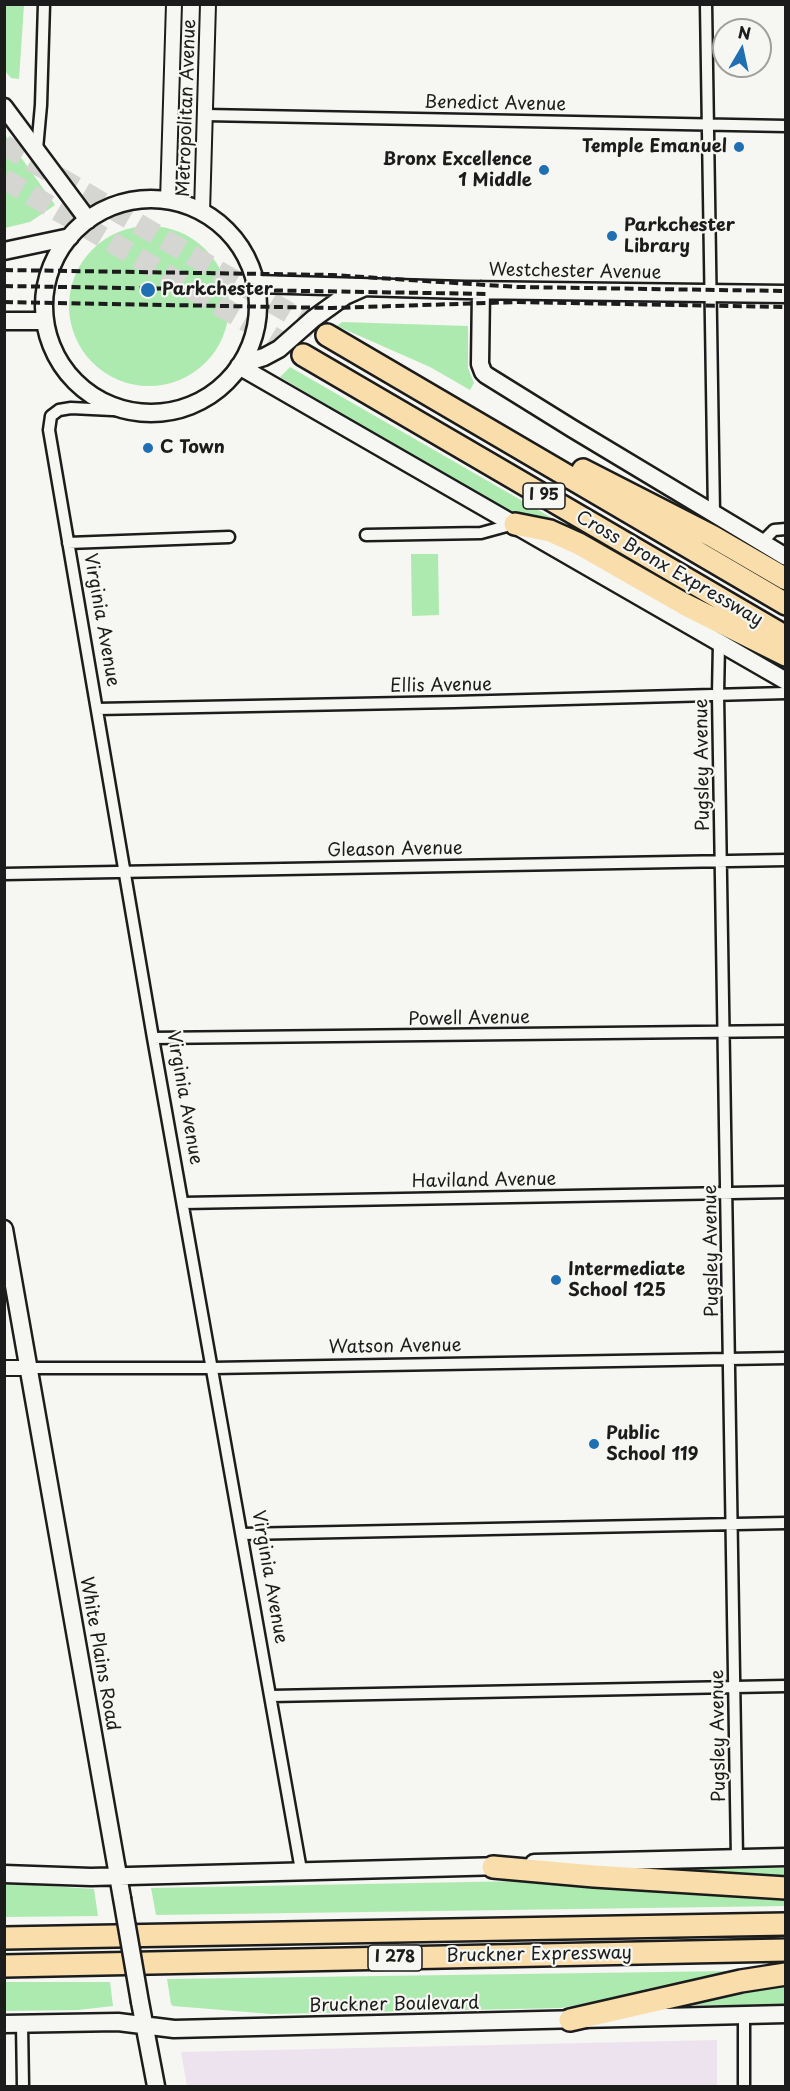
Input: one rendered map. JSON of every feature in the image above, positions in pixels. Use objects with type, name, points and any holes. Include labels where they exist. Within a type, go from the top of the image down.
[{"type":"highway","name":"Cross Bronx Expressway","points":[[327,334],[786,604]]},
{"type":"highway","name":"Cross Bronx Expressway","points":[[303,355],[786,637]]},
{"type":"highway","points":[[407,382],[674,515],[786,579]]},
{"type":"highway","points":[[515,524],[550,531],[579,544],[693,609],[786,655]]},
{"type":"highway","points":[[493,1867],[786,1888]]},
{"type":"highway","name":"Bruckner Expressway","points":[[4,1938],[786,1924]]},
{"type":"highway","name":"Bruckner Expressway","points":[[4,1966],[786,1950]]},
{"type":"highway","points":[[570,2020],[741,1981],[786,1974]]},
{"type":"main road","points":[[4,107],[88,220]]},
{"type":"main road","points":[[168,201],[185,205],[202,213],[220,225],[236,241],[246,258],[255,284],[258,302],[257,322],[251,343],[240,365],[219,388],[194,404],[158,412],[133,411],[99,399],[72,378],[55,353],[45,321],[44,297],[55,258],[70,237],[88,220],[106,209],[126,202],[168,201]]},
{"type":"main road","points":[[4,251],[70,237]]},
{"type":"main road","name":"Westchester Avenue","points":[[255,284],[786,294]]},
{"type":"main road","points":[[240,365],[279,349],[345,296],[364,287]]},
{"type":"main road","points":[[481,290],[480,358],[483,372],[786,557]]},
{"type":"main road","points":[[4,321],[45,321]]},
{"type":"main road","points":[[240,365],[786,681]]},
{"type":"main road","name":"White Plains Road","points":[[4,1229],[156,2086]]},
{"type":"main road","points":[[4,1874],[91,1877],[493,1867],[540,1862],[786,1857]]},
{"type":"main road","name":"Bruckner Boulevard","points":[[4,2024],[118,2022],[174,2029],[786,2014]]},
{"type":"street","points":[[37,149],[41,105],[44,4]]},
{"type":"street","name":"Metropolitan Avenue","points":[[168,201],[174,4]]},
{"type":"street","name":"Metropolitan Avenue","points":[[202,213],[207,4]]},
{"type":"street","points":[[706,4],[714,514]]},
{"type":"street","name":"Benedict Avenue","points":[[205,115],[786,126]]},
{"type":"street","name":"Virginia Avenue","points":[[133,411],[64,408],[55,412],[49,420],[49,430],[153,1038],[301,1870]]},
{"type":"street","points":[[366,535],[482,533],[515,524]]},
{"type":"street","points":[[763,543],[766,537],[774,531],[786,529]]},
{"type":"street","points":[[68,543],[229,537]]},
{"type":"street","name":"Pugsley Avenue","points":[[719,643],[737,1858]]},
{"type":"street","name":"Ellis Avenue","points":[[97,709],[786,693]]},
{"type":"street","name":"Gleason Avenue","points":[[4,874],[786,860]]},
{"type":"street","name":"Powell Avenue","points":[[153,1038],[786,1031]]},
{"type":"street","name":"Haviland Avenue","points":[[183,1203],[786,1192]]},
{"type":"street","name":"Watson Avenue","points":[[4,1368],[213,1368],[786,1358]]},
{"type":"street","points":[[242,1534],[786,1523]]},
{"type":"street","points":[[271,1696],[786,1686]]},
{"type":"street","points":[[744,2015],[744,2086]]},
{"type":"street","points":[[22,2024],[23,2086]]},
{"type":"shaded area","points":[[717,2040],[717,2086],[187,2086],[181,2052]]},
{"type":"green space","points":[[4,5],[24,5],[19,79],[11,78],[5,71]]},
{"type":"green space","points":[[5,135],[55,205],[30,222],[5,228]]},
{"type":"green space","points":[[149,226],[165,227],[180,232],[194,239],[206,249],[216,261],[223,275],[228,290],[228,322],[223,337],[216,351],[206,363],[194,373],[180,380],[165,385],[149,386],[133,385],[118,380],[104,373],[92,363],[82,351],[75,337],[70,322],[69,306],[70,290],[75,275],[82,261],[92,249],[104,239],[118,232],[133,227]]},
{"type":"green space","points":[[342,322],[468,326],[468,368],[474,383],[470,390],[430,367],[337,326]]},
{"type":"green space","points":[[290,367],[578,533],[501,508],[280,377]]},
{"type":"green space","points":[[411,554],[438,554],[439,615],[412,616]]},
{"type":"green space","points":[[785,1868],[785,1878],[687,1869]]},
{"type":"green space","points":[[522,1881],[785,1897],[786,1906],[156,1915],[151,1888]]},
{"type":"green space","points":[[5,1883],[94,1889],[98,1916],[5,1917]]},
{"type":"green space","points":[[731,1971],[731,1975],[561,2008],[271,2014],[173,2006],[167,1979]]},
{"type":"green space","points":[[5,1982],[110,1982],[113,2006],[78,2010],[5,2011]]},
{"type":"green space","points":[[785,1984],[785,2006],[687,2005],[699,1997]]},
{"type":"tunnel","points":[[4,145],[327,335]]},
{"type":"tunnel","points":[[4,179],[302,354]]},
{"type":"railway","points":[[4,270],[332,275],[518,287],[786,291]]},
{"type":"railway","points":[[4,286],[489,294]]},
{"type":"railway","points":[[4,302],[332,308],[518,302],[786,307]]},
{"type":"place","name":"Temple Emanuel","points":[[739,147]]},
{"type":"place","name":"Bronx Excellence 1 Middle","points":[[544,170]]},
{"type":"place","name":"Parkchester Library","points":[[612,236]]},
{"type":"place","name":"Parkchester","points":[[148,290]]},
{"type":"place","name":"C Town","points":[[148,448]]},
{"type":"place","name":"Intermediate School 125","points":[[556,1280]]},
{"type":"place","name":"Public School 119","points":[[594,1444]]}]
